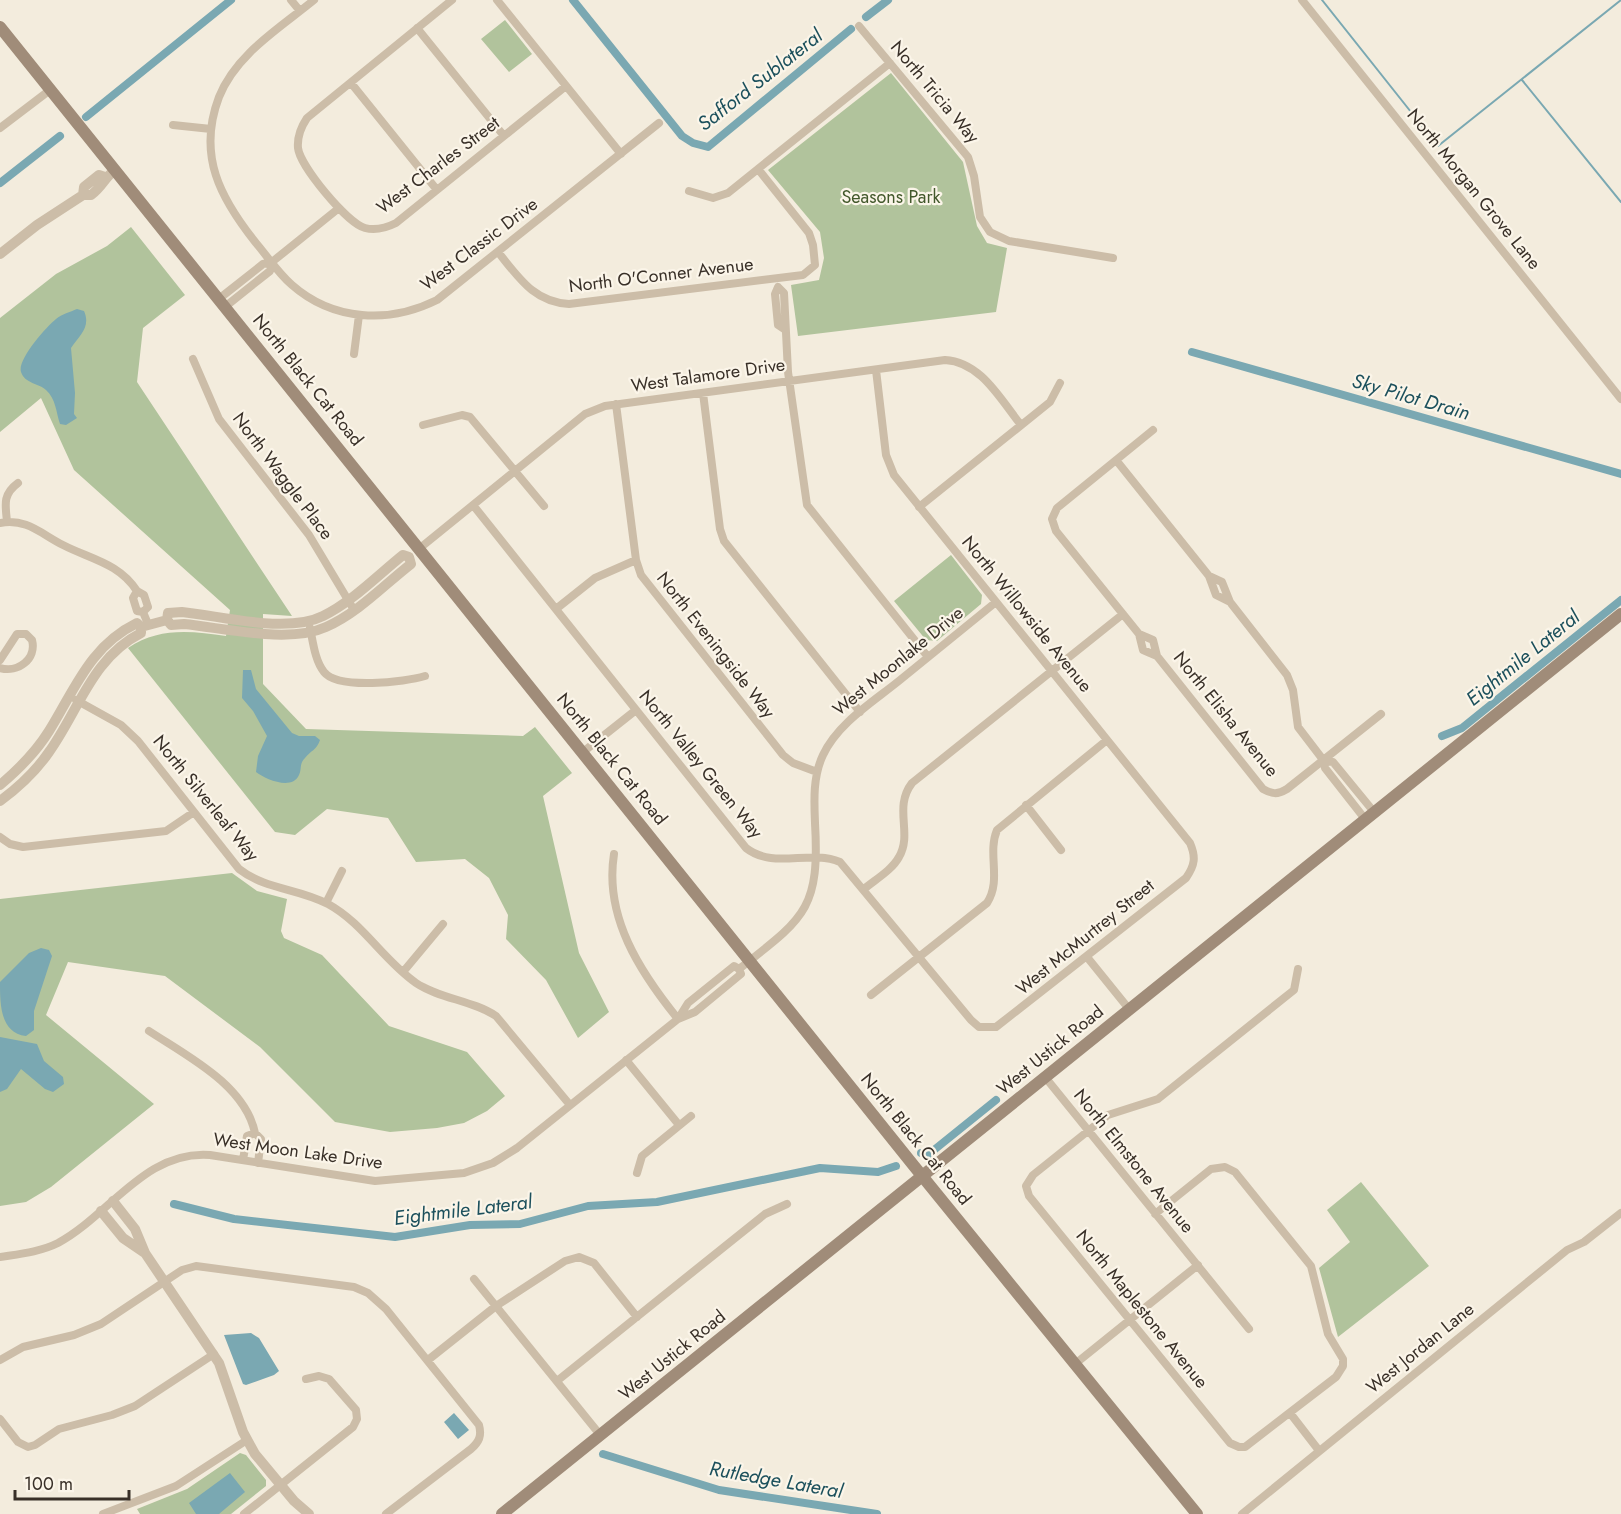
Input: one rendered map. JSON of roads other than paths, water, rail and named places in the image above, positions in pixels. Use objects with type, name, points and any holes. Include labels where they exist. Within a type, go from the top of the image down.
[{"type":"main road","name":"North Black Cat Road","points":[[0,27],[50,90],[110,173],[223,302],[923,1176],[1197,1514]]},
{"type":"main road","name":"West Ustick Road","points":[[502,1514],[1621,614]]},
{"type":"street","points":[[291,0],[300,11]]},
{"type":"street","name":"West Classic Drive","points":[[314,0],[252,50],[236,68],[220,96],[212,129],[211,155],[220,191],[236,217],[291,284],[312,299],[335,310],[359,315],[392,315],[425,306],[448,293],[659,123]]},
{"type":"street","name":"West Charles Street","points":[[452,0],[307,118],[298,140],[303,162],[349,219],[363,228],[376,230],[396,223],[566,86]]},
{"type":"street","points":[[497,0],[621,154]]},
{"type":"street","name":"North Morgan Grove Lane","points":[[1302,0],[1621,399]]},
{"type":"street","name":"North Tricia Way","points":[[859,26],[968,157],[974,176],[980,218],[990,232],[1009,241],[1113,258]]},
{"type":"street","points":[[417,28],[504,136]]},
{"type":"street","points":[[689,191],[701,196],[722,196],[890,63]]},
{"type":"street","points":[[351,82],[437,190]]},
{"type":"street","points":[[0,128],[50,90]]},
{"type":"street","points":[[173,125],[212,129]]},
{"type":"street","name":"North O'Conner Avenue","points":[[498,252],[525,286],[538,297],[554,303],[569,304],[778,282],[803,275],[812,269],[815,259],[809,233],[758,168]]},
{"type":"street","points":[[0,254],[37,225],[83,195],[84,187],[99,175],[110,173]]},
{"type":"street","points":[[223,302],[270,271],[272,262],[339,208]]},
{"type":"street","points":[[778,282],[784,293],[787,324],[784,329],[789,381],[807,505],[928,657]]},
{"type":"street","points":[[354,354],[359,315]]},
{"type":"street","name":"North Waggle Place","points":[[193,359],[219,419],[309,535],[354,610]]},
{"type":"street","name":"West Talamore Drive","points":[[420,548],[585,414],[616,404],[945,360],[964,363],[980,374],[1021,424]]},
{"type":"street","name":"North Willowside Avenue","points":[[876,370],[888,464],[1190,843],[1195,862]]},
{"type":"street","points":[[920,507],[1050,402],[1060,383]]},
{"type":"street","points":[[703,393],[723,541],[860,712]]},
{"type":"street","name":"North Eveningside Way","points":[[616,404],[636,560],[641,575],[776,746],[793,764],[817,772]]},
{"type":"street","points":[[423,425],[462,415],[470,417],[544,506]]},
{"type":"street","points":[[1153,430],[1116,460],[1209,576],[1216,595],[1230,602]]},
{"type":"street","name":"North Elisha Avenue","points":[[1116,460],[1057,508],[1052,519],[1056,531],[1139,634],[1143,650],[1157,656]]},
{"type":"street","points":[[0,801],[30,775],[49,753],[105,660],[123,644],[141,633],[144,625],[143,612],[148,607],[144,595],[136,591],[114,567],[65,546],[30,525],[3,522],[4,502],[8,490],[18,483]]},
{"type":"street","name":"North Valley Green Way","points":[[473,505],[746,848],[763,858],[829,857],[840,862],[971,1020],[979,1027],[987,1029]]},
{"type":"street","points":[[409,557],[420,548]]},
{"type":"street","points":[[310,626],[403,555],[409,557]]},
{"type":"street","points":[[0,786],[39,745],[84,669],[104,644],[137,623],[144,625],[167,620],[168,613],[182,612],[328,627],[354,610],[411,564],[409,557]]},
{"type":"street","points":[[556,609],[595,578],[636,560]]},
{"type":"street","points":[[1209,576],[1222,582],[1230,602],[1287,675],[1293,690],[1298,727],[1324,761],[1333,762],[1370,815]]},
{"type":"street","name":"West Moonlake Drive","points":[[739,969],[785,934],[801,914],[813,886],[817,857],[814,800],[817,772],[832,740],[860,712],[996,602]]},
{"type":"street","points":[[864,889],[893,866],[901,855],[904,841],[904,794],[912,783],[1123,614]]},
{"type":"street","points":[[310,626],[321,668],[334,680],[406,682],[425,676]]},
{"type":"street","points":[[0,660],[17,634],[26,634],[32,640],[33,649],[24,664],[14,669],[0,668]]},
{"type":"street","name":"North Elisha Avenue","points":[[1139,634],[1153,640],[1157,656],[1263,789],[1269,793],[1280,794],[1324,761]]},
{"type":"street","name":"North Silverleaf Way","points":[[68,696],[128,731],[239,869],[261,883],[304,894],[326,903],[354,922],[403,972],[430,990],[481,1007],[496,1016],[570,1106]]},
{"type":"street","points":[[583,752],[636,710]]},
{"type":"street","points":[[1324,761],[1381,714]]},
{"type":"street","points":[[872,995],[987,903],[993,893],[995,883],[993,839],[1002,824],[1107,740]]},
{"type":"street","points":[[1026,805],[1061,850]]},
{"type":"street","points":[[0,837],[10,844],[23,847],[166,831],[194,812]]},
{"type":"street","points":[[614,854],[611,876],[624,933],[650,985],[678,1019]]},
{"type":"street","name":"West McMurtrey Street","points":[[987,1029],[1004,1022],[1186,878],[1195,862]]},
{"type":"street","points":[[326,903],[342,871]]},
{"type":"street","points":[[403,972],[443,924]]},
{"type":"street","points":[[1087,957],[1129,1009]]},
{"type":"street","name":"West Moon Lake Drive","points":[[0,1257],[34,1251],[58,1243],[151,1170],[168,1160],[200,1154],[375,1181],[450,1176],[478,1169],[508,1155],[678,1019],[695,1012],[741,974],[739,969]]},
{"type":"street","points":[[1088,1131],[1108,1115],[1158,1099],[1294,990],[1298,969]]},
{"type":"street","points":[[150,1031],[206,1069],[230,1090],[253,1121],[255,1133],[261,1140],[258,1163]]},
{"type":"street","points":[[626,1060],[679,1125]]},
{"type":"street","name":"North Elmstone Avenue","points":[[1045,1077],[1249,1329]]},
{"type":"street","points":[[637,1173],[642,1156],[691,1116]]},
{"type":"street","name":"North Maplestone Avenue","points":[[1088,1131],[1033,1175],[1026,1186],[1029,1196],[1230,1443],[1239,1447],[1252,1444],[1290,1413]]},
{"type":"street","points":[[243,1160],[247,1136],[255,1133]]},
{"type":"street","points":[[1155,1214],[1211,1169],[1225,1167],[1235,1172],[1311,1266],[1328,1334],[1343,1359],[1342,1370],[1290,1413],[1317,1448]]},
{"type":"street","points":[[113,1201],[135,1229],[145,1253],[214,1354],[224,1372],[247,1440],[280,1485],[309,1514]]},
{"type":"street","points":[[557,1381],[765,1214],[787,1204]]},
{"type":"street","points":[[101,1211],[123,1238],[145,1253]]},
{"type":"street","name":"West Jordan Lane","points":[[1242,1514],[1567,1250],[1584,1242],[1621,1213]]},
{"type":"street","points":[[428,1360],[496,1306],[565,1261],[579,1257],[594,1263],[637,1317]]},
{"type":"street","points":[[1076,1364],[1198,1265]]},
{"type":"street","points":[[0,1360],[23,1347],[74,1335],[101,1324],[182,1270],[196,1266],[354,1287],[380,1303],[479,1425],[481,1434],[478,1443],[386,1514]]},
{"type":"street","points":[[474,1279],[601,1436]]},
{"type":"street","points":[[0,1419],[18,1442],[28,1447],[36,1445],[59,1429],[112,1415],[135,1406],[214,1354]]},
{"type":"street","points":[[244,1514],[353,1428],[357,1419],[356,1410],[329,1378],[319,1376],[306,1379]]},
{"type":"street","points":[[103,1514],[176,1486],[247,1440]]},
{"type":"water","points":[[77,309],[84,311],[86,322],[84,331],[71,348],[75,393],[74,414],[77,418],[66,425],[60,424],[54,402],[49,394],[26,379],[21,372],[21,367],[33,344],[51,323]]},
{"type":"water","points":[[243,670],[251,670],[256,689],[292,733],[299,736],[315,736],[320,740],[303,760],[296,780],[278,782],[256,772],[258,756],[267,736],[253,711],[242,698]]},
{"type":"water","points":[[41,948],[49,950],[52,956],[34,1011],[34,1030],[26,1036],[17,1034],[6,1023],[3,1016],[0,982],[29,953]]},
{"type":"water","points":[[0,1037],[37,1044],[44,1061],[63,1077],[64,1084],[53,1092],[45,1089],[21,1069],[7,1089],[0,1092]]},
{"type":"water","points":[[251,1333],[259,1338],[279,1371],[246,1385],[243,1384],[224,1335]]},
{"type":"water","points":[[454,1413],[469,1430],[458,1439],[444,1422]]},
{"type":"water","points":[[230,1473],[245,1492],[219,1514],[196,1514],[189,1503]]},
{"type":"waterway","name":"Safford Sublateral","points":[[86,117],[231,0]]},
{"type":"waterway","name":"Safford Sublateral","points":[[573,0],[682,136],[693,143],[708,147],[851,29]]},
{"type":"waterway","name":"Safford Sublateral","points":[[866,17],[888,0]]},
{"type":"waterway","points":[[1322,0],[1438,146],[1621,0]]},
{"type":"waterway","points":[[1522,80],[1621,202]]},
{"type":"waterway","name":"Safford Sublateral","points":[[0,183],[60,136]]},
{"type":"waterway","name":"Sky Pilot Drain","points":[[1192,352],[1621,474]]},
{"type":"waterway","name":"Eightmile Lateral","points":[[1442,736],[1462,728],[1621,600]]},
{"type":"waterway","name":"Eightmile Lateral","points":[[921,1153],[929,1154],[996,1100]]},
{"type":"waterway","name":"Eightmile Lateral","points":[[174,1204],[234,1219],[395,1237],[470,1225],[520,1224],[588,1206],[657,1202],[820,1168],[878,1172],[896,1166]]},
{"type":"waterway","name":"Rutledge Lateral","points":[[603,1454],[719,1490],[877,1514]]},
{"type":"park label","name":"Seasons Park","points":[[891,197]]}]
